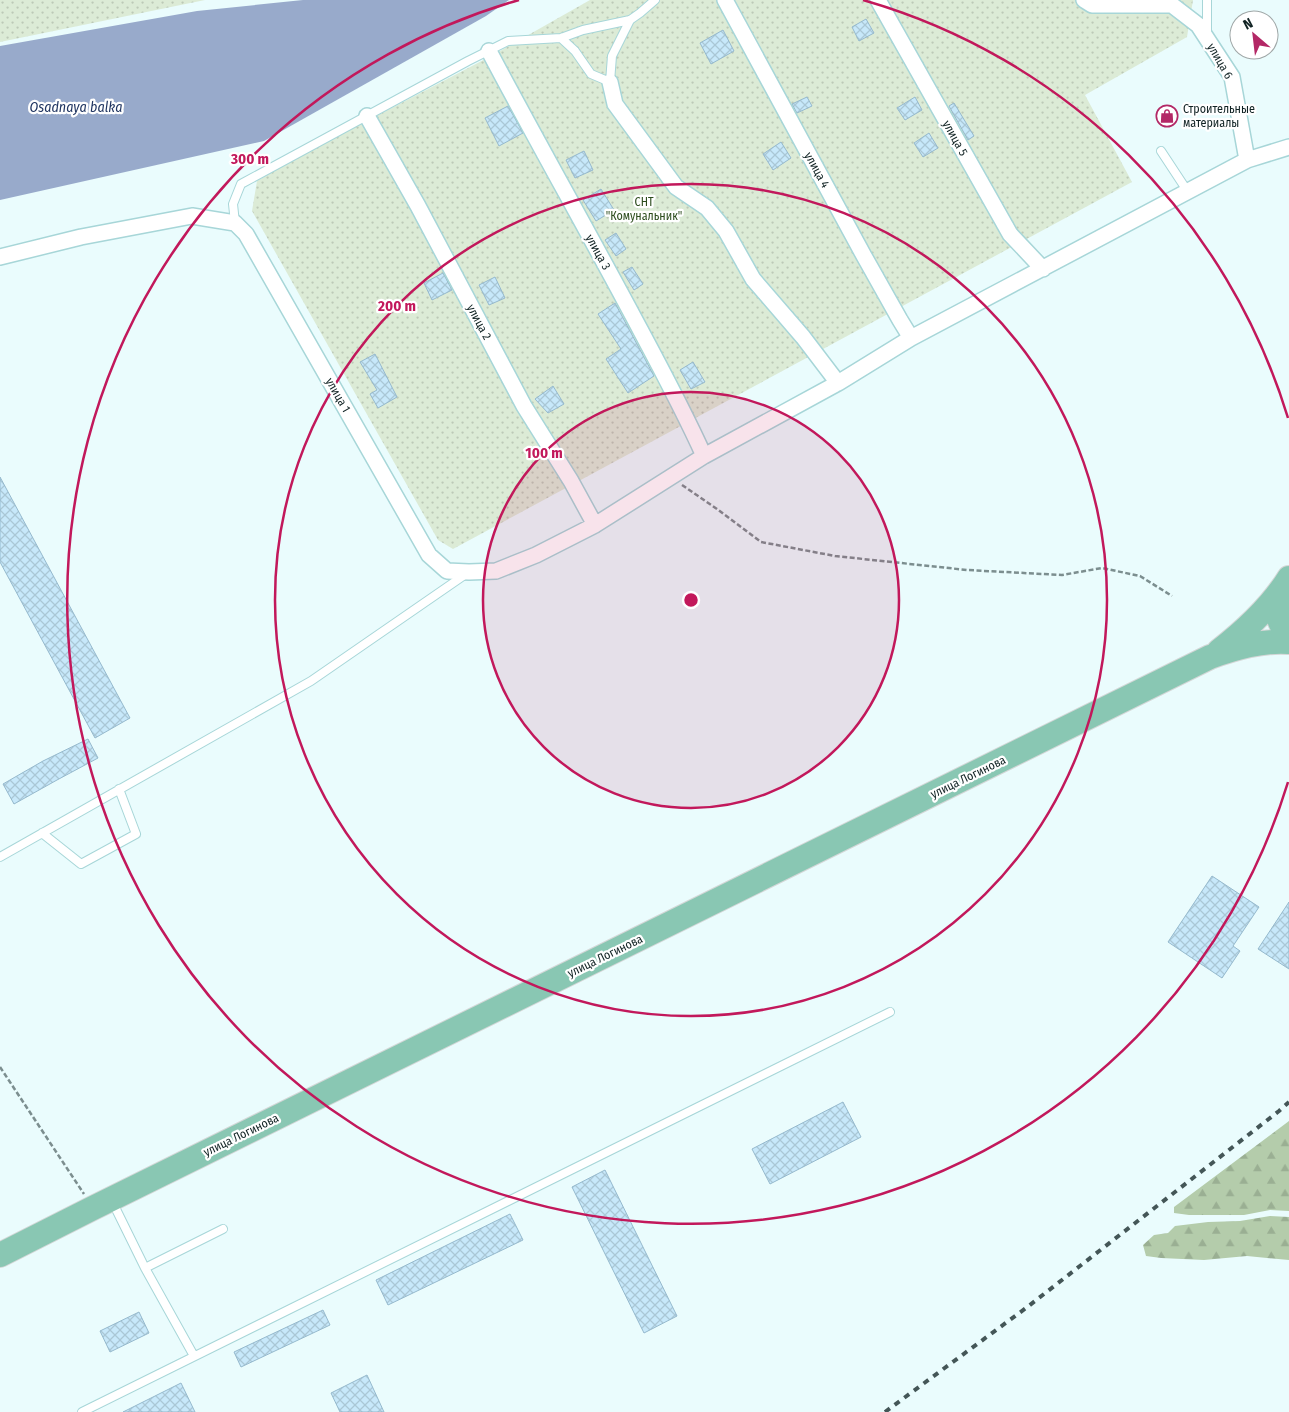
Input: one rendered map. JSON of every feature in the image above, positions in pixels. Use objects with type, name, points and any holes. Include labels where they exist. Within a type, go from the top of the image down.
[{"type":"main road","points":[[1287,583],[1278,599],[1277,608],[1278,618],[1289,635]]},
{"type":"main road","points":[[1210,657],[1262,614],[1287,583]]},
{"type":"main road","points":[[1210,657],[1241,647],[1262,643],[1289,642]]},
{"type":"main road","name":"улица Логинова","points":[[0,1255],[1210,657]]},
{"type":"street","name":"улица 4","points":[[725,0],[864,256],[911,338]]},
{"type":"street","name":"улица 5","points":[[878,0],[1010,234],[1043,269]]},
{"type":"street","name":"улица 6","points":[[1084,0],[1092,5],[1172,5],[1198,25],[1232,77],[1247,160]]},
{"type":"street","name":"улица 3","points":[[489,51],[685,414],[704,456]]},
{"type":"street","points":[[610,82],[615,104],[676,187],[707,208],[726,231],[753,279],[803,337],[838,383]]},
{"type":"street","name":"улица 2","points":[[367,116],[418,206],[515,389],[571,481],[595,525]]},
{"type":"street","name":"улица 1","points":[[240,228],[430,555],[447,571],[496,571],[536,555],[595,525],[704,456],[838,383],[911,338],[1247,160],[1289,147]]},
{"type":"street","points":[[0,257],[81,237],[192,216],[240,228]]},
{"type":"lane","points":[[240,228],[233,204],[241,184],[508,41],[561,38],[583,30],[630,20],[654,0]]},
{"type":"lane","points":[[1206,38],[1207,0]]},
{"type":"lane","points":[[561,38],[575,51],[591,74],[610,82],[612,56],[630,20]]},
{"type":"lane","points":[[1161,151],[1188,192]]},
{"type":"lane","points":[[0,857],[311,681],[469,572]]},
{"type":"lane","points":[[42,833],[82,864],[136,834],[120,789]]},
{"type":"lane","points":[[82,1412],[890,1012]]},
{"type":"lane","points":[[102,1203],[145,1268],[194,1356]]},
{"type":"lane","points":[[145,1268],[224,1229]]},
{"type":"path","points":[[670,478],[761,542],[835,556],[967,570],[1062,575],[1102,568],[1140,576],[1172,596]]},
{"type":"path","points":[[0,1067],[102,1203]]},
{"type":"green space","points":[[0,0],[205,0],[0,42]]},
{"type":"green space","name":"СНТ \"Комунальник\"","points":[[590,0],[1193,0],[1187,37],[1085,95],[1132,182],[453,549],[438,540],[252,211],[257,181],[300,156],[493,55]]},
{"type":"green space","points":[[1289,1121],[1289,1211],[1270,1210],[1244,1215],[1189,1215],[1174,1213],[1174,1207]]},
{"type":"green space","points":[[1270,1216],[1289,1217],[1289,1260],[1247,1256],[1204,1260],[1146,1256],[1143,1245],[1154,1235],[1168,1233],[1175,1226],[1240,1221]]},
{"type":"water","name":"Osadnaya balka","points":[[303,0],[509,0],[486,16],[264,141],[0,200],[0,46],[197,11]]},
{"type":"building","points":[[866,19],[874,33],[859,41],[852,27]]},
{"type":"building","points":[[723,30],[734,51],[711,64],[700,43]]},
{"type":"building","points":[[807,97],[812,106],[797,113],[792,104]]},
{"type":"building","points":[[915,97],[922,110],[905,120],[897,108]]},
{"type":"building","points":[[954,103],[974,136],[968,140],[949,106]]},
{"type":"building","points":[[508,106],[523,133],[499,146],[485,118]]},
{"type":"building","points":[[929,133],[938,148],[923,157],[914,143]]},
{"type":"building","points":[[781,142],[791,158],[773,170],[763,154]]},
{"type":"building","points":[[584,151],[593,170],[575,178],[566,160]]},
{"type":"building","points":[[601,189],[614,210],[596,221],[583,200]]},
{"type":"building","points":[[616,233],[626,249],[616,256],[605,240]]},
{"type":"building","points":[[632,267],[643,284],[634,290],[623,272]]},
{"type":"building","points":[[443,273],[452,290],[432,300],[424,283]]},
{"type":"building","points":[[495,277],[505,298],[489,305],[479,285]]},
{"type":"building","points":[[615,303],[654,376],[628,393],[606,359],[621,349],[598,314]]},
{"type":"building","points":[[375,354],[397,397],[378,408],[370,394],[377,390],[360,362]]},
{"type":"building","points":[[693,362],[705,382],[691,389],[680,370]]},
{"type":"building","points":[[553,386],[564,404],[548,413],[535,399]]},
{"type":"building","points":[[0,477],[130,718],[95,738],[0,562]]},
{"type":"building","points":[[88,739],[98,758],[14,804],[3,784],[43,761]]},
{"type":"building","points":[[1212,876],[1259,907],[1233,946],[1240,951],[1222,978],[1168,942]]},
{"type":"building","points":[[1289,902],[1289,969],[1258,949]]},
{"type":"building","points":[[843,1102],[861,1137],[770,1184],[752,1149]]},
{"type":"building","points":[[605,1170],[677,1316],[644,1333],[572,1187]]},
{"type":"building","points":[[510,1214],[523,1240],[388,1305],[376,1280]]},
{"type":"building","points":[[323,1310],[330,1325],[241,1367],[234,1352]]},
{"type":"building","points":[[139,1312],[149,1333],[110,1352],[100,1331]]},
{"type":"building","points":[[367,1375],[384,1412],[340,1412],[331,1393]]},
{"type":"building","points":[[181,1383],[195,1412],[123,1412]]},
{"type":"railway","points":[[885,1412],[1026,1308],[1289,1102]]},
{"type":"place","name":"Строительные материалы","points":[[1167,116]]}]
